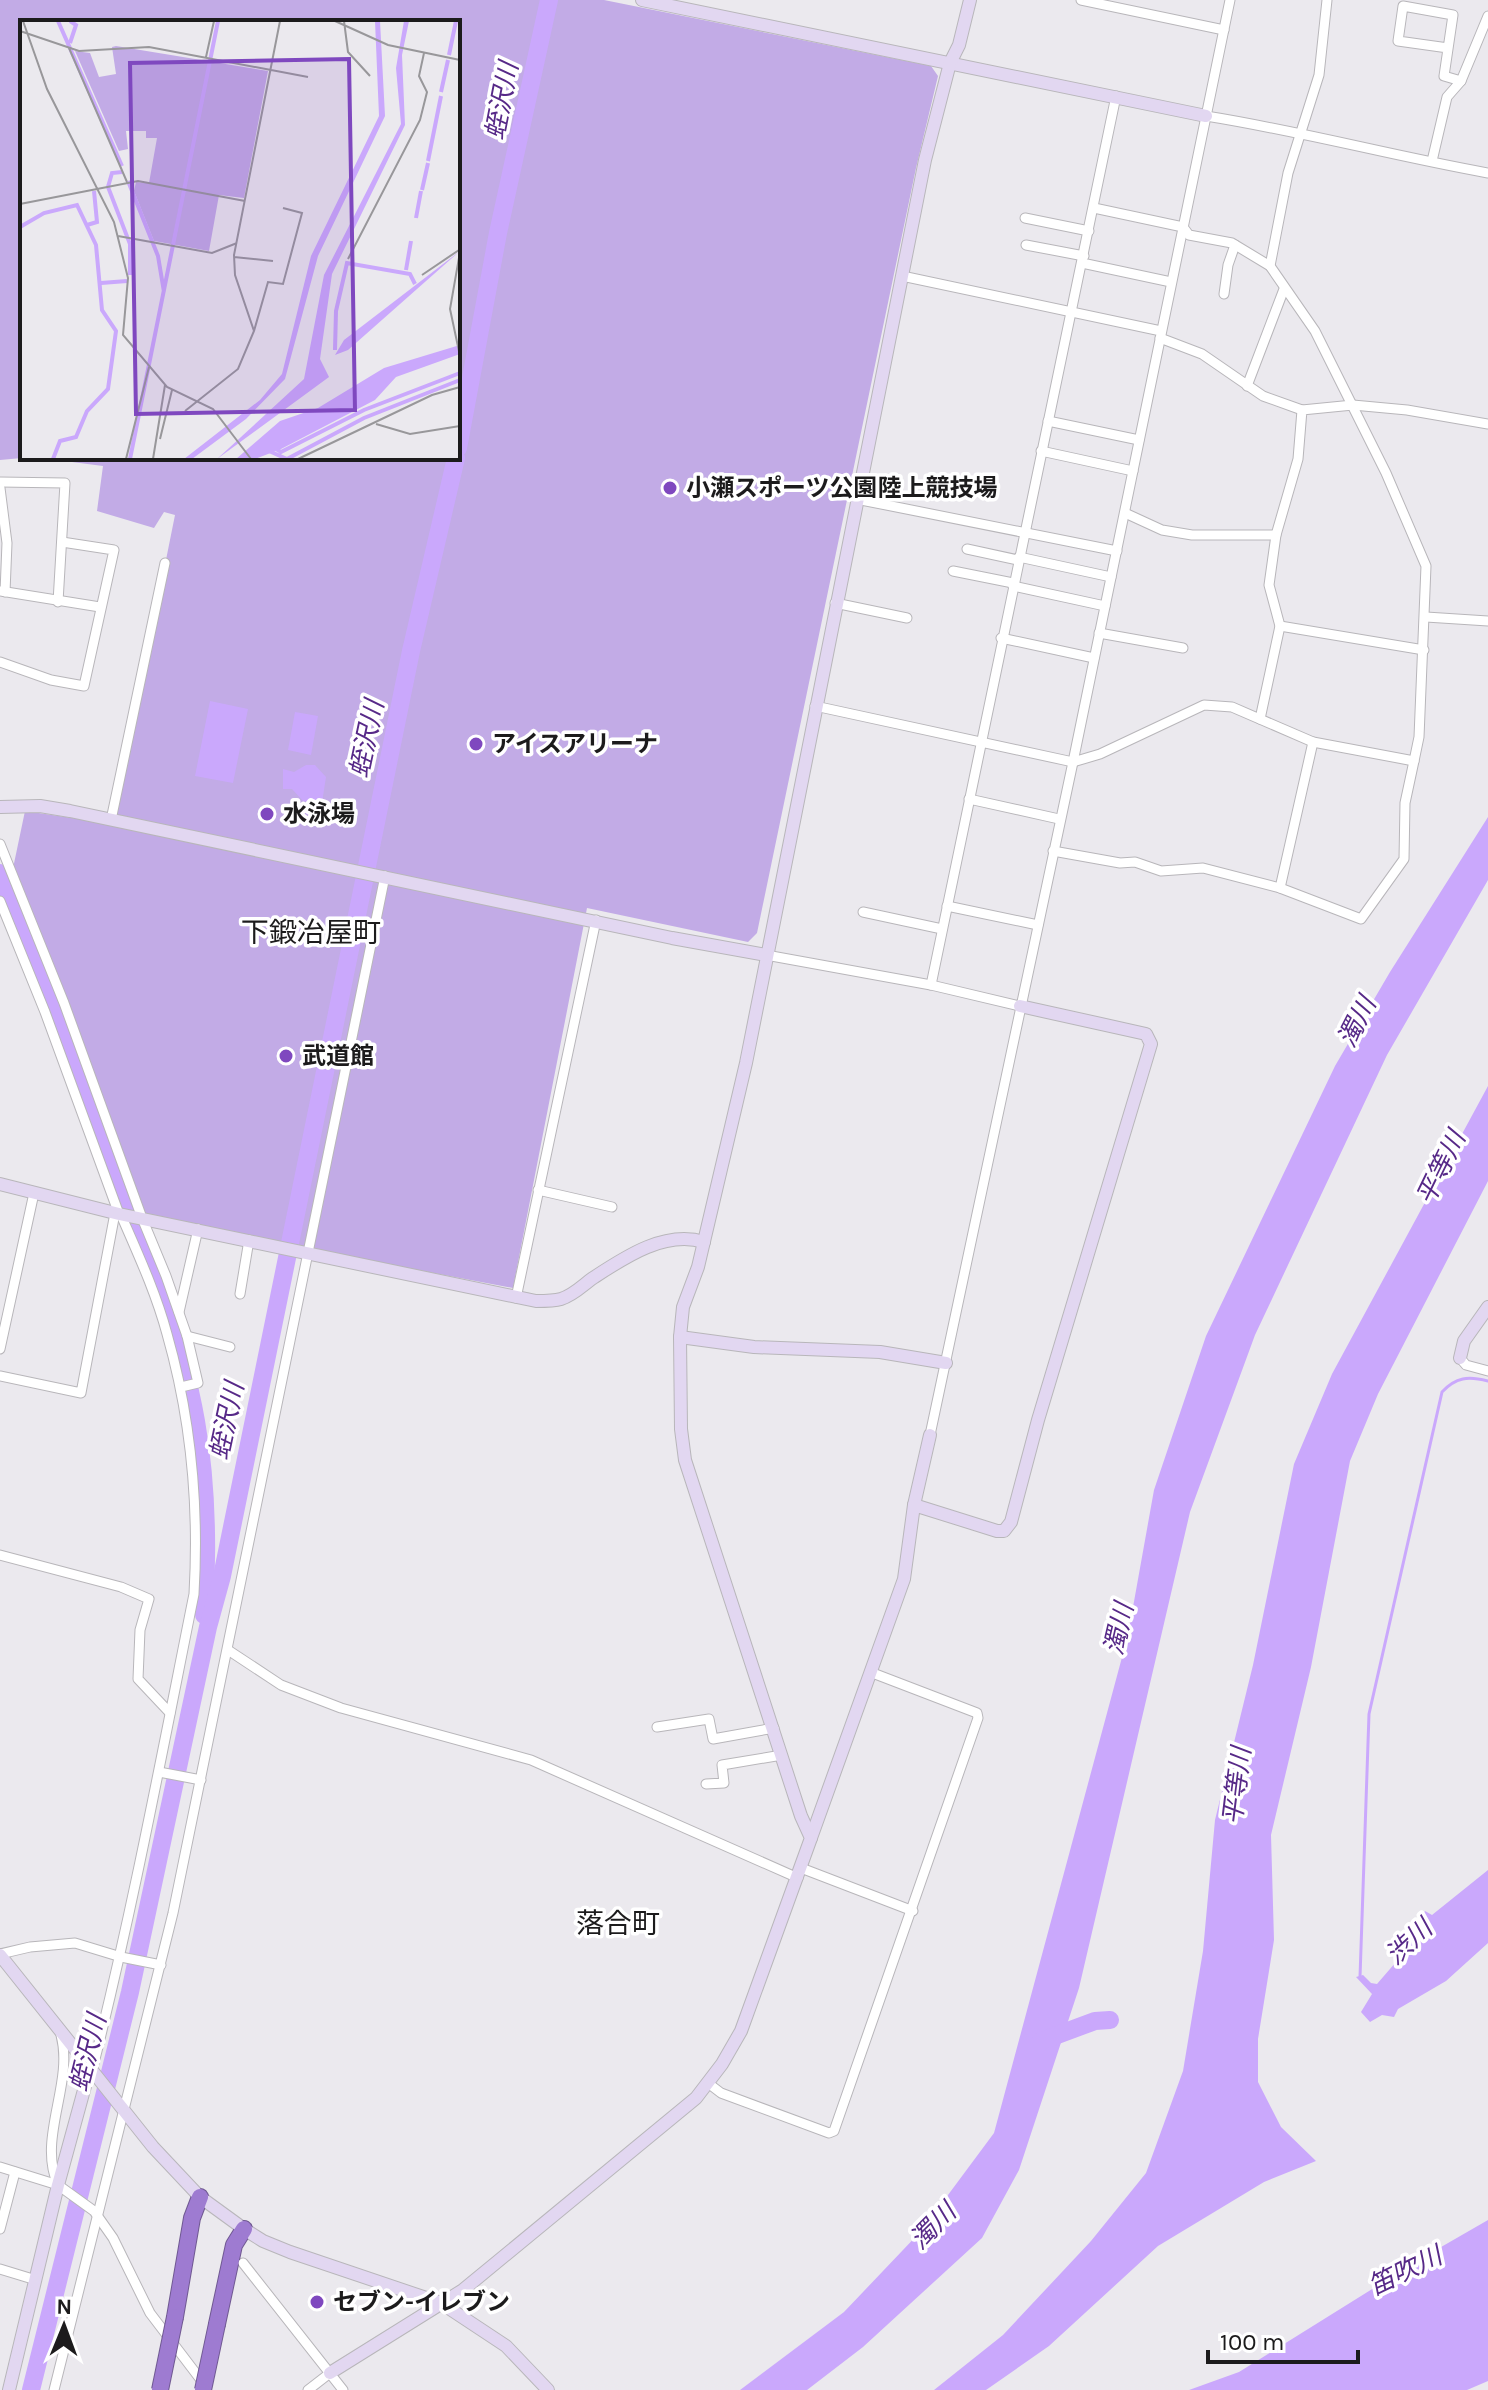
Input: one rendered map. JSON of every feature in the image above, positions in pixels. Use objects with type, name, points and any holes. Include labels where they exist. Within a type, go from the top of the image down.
[{"type":"highway","points":[[160,2390],[192,2218],[200,2197]]},
{"type":"highway","points":[[206,2390],[234,2245],[244,2229]]},
{"type":"street","points":[[642,0],[1488,173]]},
{"type":"street","points":[[811,1838],[801,1816],[685,1460],[681,1429],[680,1337],[683,1307],[698,1267],[746,1063],[925,160],[970,0]]},
{"type":"street","points":[[1081,0],[1224,30]]},
{"type":"street","points":[[308,2390],[463,2290],[612,2168],[696,2098],[722,2064],[741,2031],[904,1579],[914,1505],[1073,762],[1230,0]]},
{"type":"street","points":[[1270,266],[1282,199],[1319,75],[1327,0]]},
{"type":"street","points":[[1448,48],[1398,41],[1403,6],[1453,15],[1444,76],[1461,81]]},
{"type":"street","points":[[1432,161],[1447,97],[1461,81],[1488,16]]},
{"type":"street","points":[[931,985],[1116,96]]},
{"type":"street","points":[[1053,851],[1120,863],[1135,862],[1161,871],[1203,868],[1280,888],[1361,919],[1404,859],[1405,803],[1419,737],[1426,566],[1353,405],[1315,331],[1270,266],[1235,245],[1189,235],[1183,227],[1094,208]]},
{"type":"street","points":[[1025,218],[1089,231]]},
{"type":"street","points":[[1026,245],[1171,282]]},
{"type":"street","points":[[1224,294],[1228,265],[1235,245]]},
{"type":"street","points":[[902,276],[1071,312],[1160,335],[1202,354],[1263,396],[1302,410],[1353,405],[1407,410],[1488,424]]},
{"type":"street","points":[[1247,386],[1284,289]]},
{"type":"street","points":[[1260,719],[1280,626],[1269,585],[1276,535],[1298,459],[1302,410]]},
{"type":"street","points":[[1048,421],[1139,440]]},
{"type":"street","points":[[1041,451],[1133,471]]},
{"type":"street","points":[[58,602],[65,483],[0,485],[7,543],[3,592],[58,602],[100,607]]},
{"type":"street","points":[[856,499],[1117,551]]},
{"type":"street","points":[[1125,513],[1162,530],[1192,535],[1276,535]]},
{"type":"street","points":[[0,662],[51,680],[84,686],[114,550],[62,542]]},
{"type":"street","points":[[967,549],[1111,577]]},
{"type":"street","points":[[111,820],[165,563]]},
{"type":"street","points":[[953,571],[1105,606]]},
{"type":"street","points":[[835,603],[907,618]]},
{"type":"street","points":[[1426,617],[1488,621]]},
{"type":"street","points":[[1280,626],[1424,650]]},
{"type":"street","points":[[1099,633],[1183,648]]},
{"type":"street","points":[[1001,638],[1094,658]]},
{"type":"street","points":[[815,706],[1073,762],[1100,754],[1204,705],[1232,707],[1313,742],[1414,761]]},
{"type":"street","points":[[1280,888],[1313,742]]},
{"type":"street","points":[[969,799],[1059,819]]},
{"type":"street","points":[[0,807],[40,806],[111,820],[672,938],[931,985],[1146,1034],[1151,1044],[1042,1406],[1011,1522],[1004,1531],[997,1531],[914,1505]]},
{"type":"street","points":[[0,844],[64,1003],[187,1336],[198,1383],[181,1387]]},
{"type":"street","points":[[54,2390],[158,1964],[228,1650],[303,1251],[382,876]]},
{"type":"street","points":[[0,901],[120,1214],[155,1295],[181,1387],[196,1508],[194,1594],[122,1958],[9,2390]]},
{"type":"street","points":[[947,906],[1038,925]]},
{"type":"street","points":[[863,912],[942,929]]},
{"type":"street","points":[[516,1298],[596,920]]},
{"type":"street","points":[[45,1012],[64,1003]]},
{"type":"street","points":[[0,1184],[120,1214],[536,1301],[561,1299],[653,1244],[689,1237],[704,1242]]},
{"type":"street","points":[[538,1190],[612,1207]]},
{"type":"street","points":[[0,1349],[34,1193]]},
{"type":"street","points":[[0,1376],[81,1393],[120,1214]]},
{"type":"street","points":[[179,1313],[198,1229]]},
{"type":"street","points":[[240,1294],[249,1240]]},
{"type":"street","points":[[1488,1307],[1464,1341],[1460,1358],[1466,1365],[1488,1371]]},
{"type":"street","points":[[187,1336],[230,1347]]},
{"type":"street","points":[[680,1337],[754,1347],[880,1352],[946,1363]]},
{"type":"street","points":[[0,1555],[121,1587],[149,1599],[140,1630],[138,1679],[170,1713]]},
{"type":"street","points":[[228,1650],[272,1680],[293,1690],[341,1708],[531,1760],[800,1873],[913,1911]]},
{"type":"street","points":[[708,2083],[721,2093],[829,2133],[834,2131],[978,1718],[977,1713],[870,1672]]},
{"type":"street","points":[[657,1727],[709,1719],[713,1739],[774,1728]]},
{"type":"street","points":[[706,1784],[724,1783],[722,1765],[782,1755]]},
{"type":"street","points":[[161,1772],[197,1779]]},
{"type":"street","points":[[158,1964],[122,1958],[75,1943],[30,1947],[0,1954],[173,2171],[200,2197],[263,2241],[441,2303],[506,2346],[548,2390]]},
{"type":"street","points":[[60,2031],[64,2062],[51,2152],[52,2170],[61,2187]]},
{"type":"street","points":[[0,2167],[61,2187],[96,2213],[117,2245],[150,2313],[206,2390]]},
{"type":"street","points":[[0,2229],[15,2172]]},
{"type":"street","points":[[243,2263],[343,2390]]},
{"type":"street","points":[[0,2269],[36,2280]]},
{"type":"shaded area","points":[[0,0],[604,0],[931,66],[938,76],[916,168],[757,933],[748,942],[587,908],[513,1288],[142,1218],[12,873],[25,811],[113,824],[175,515],[164,512],[154,528],[97,511],[103,466],[56,460],[460,460],[460,20],[20,20],[20,458],[0,460]]},
{"type":"water","points":[[210,701],[248,709],[233,783],[195,776]]},
{"type":"water","points":[[295,712],[318,716],[311,755],[288,750]]},
{"type":"water","points":[[306,765],[315,765],[326,777],[322,803],[303,801],[292,789],[283,789],[283,769],[294,772]]},
{"type":"water","name":"濁川","points":[[1488,817],[1488,880],[1387,1055],[1255,1335],[1190,1512],[1079,1988],[1019,2170],[982,2238],[863,2347],[807,2390],[740,2390],[844,2312],[922,2230],[994,2133],[1128,1635],[1154,1490],[1206,1336],[1335,1066]]},
{"type":"water","name":"平等川","points":[[1488,1086],[1488,1181],[1378,1394],[1350,1461],[1311,1667],[1271,1835],[1274,1940],[1258,2039],[1258,2082],[1281,2127],[1316,2161],[1264,2182],[1158,2246],[1049,2346],[986,2390],[934,2390],[1003,2335],[1091,2241],[1146,2173],[1183,2071],[1203,1951],[1215,1820],[1253,1665],[1294,1464],[1332,1374]]},
{"type":"water","points":[[1488,1870],[1488,1943],[1446,1981],[1398,2009],[1394,2017],[1382,2015],[1370,2022],[1361,2012],[1372,1994],[1356,1977],[1363,1975],[1371,1983],[1377,1984],[1396,1962],[1393,1956],[1425,1911],[1432,1915]]},
{"type":"water","name":"笛吹川","points":[[1488,2220],[1488,2381],[1467,2390],[1189,2390],[1239,2372]]},
{"type":"waterway","name":"蛭沢川","points":[[460,437],[498,233],[549,0]]},
{"type":"waterway","name":"蛭沢川","points":[[31,2390],[130,1992],[208,1627],[222,1576],[411,651],[456,460]]},
{"type":"waterway","points":[[0,873],[145,1246],[180,1350],[196,1421],[202,1469],[206,1542],[204,1615]]},
{"type":"waterway","points":[[1360,1977],[1369,1714],[1442,1392],[1463,1379],[1488,1381]]},
{"type":"waterway","name":"渋川","points":[[1041,2041],[1095,2021],[1110,2020]]},
{"type":"place","name":"小瀬スポーツ公園陸上競技場","points":[[670,488]]},
{"type":"place","name":"アイスアリーナ","points":[[476,744]]},
{"type":"place","name":"水泳場","points":[[267,814]]},
{"type":"place","name":"武道館","points":[[286,1056]]},
{"type":"place","name":"セブン-イレブン","points":[[317,2302]]},
{"type":"district","name":"下鍛冶屋町","points":[[311,932]]},
{"type":"district","name":"落合町","points":[[618,1923]]}]
